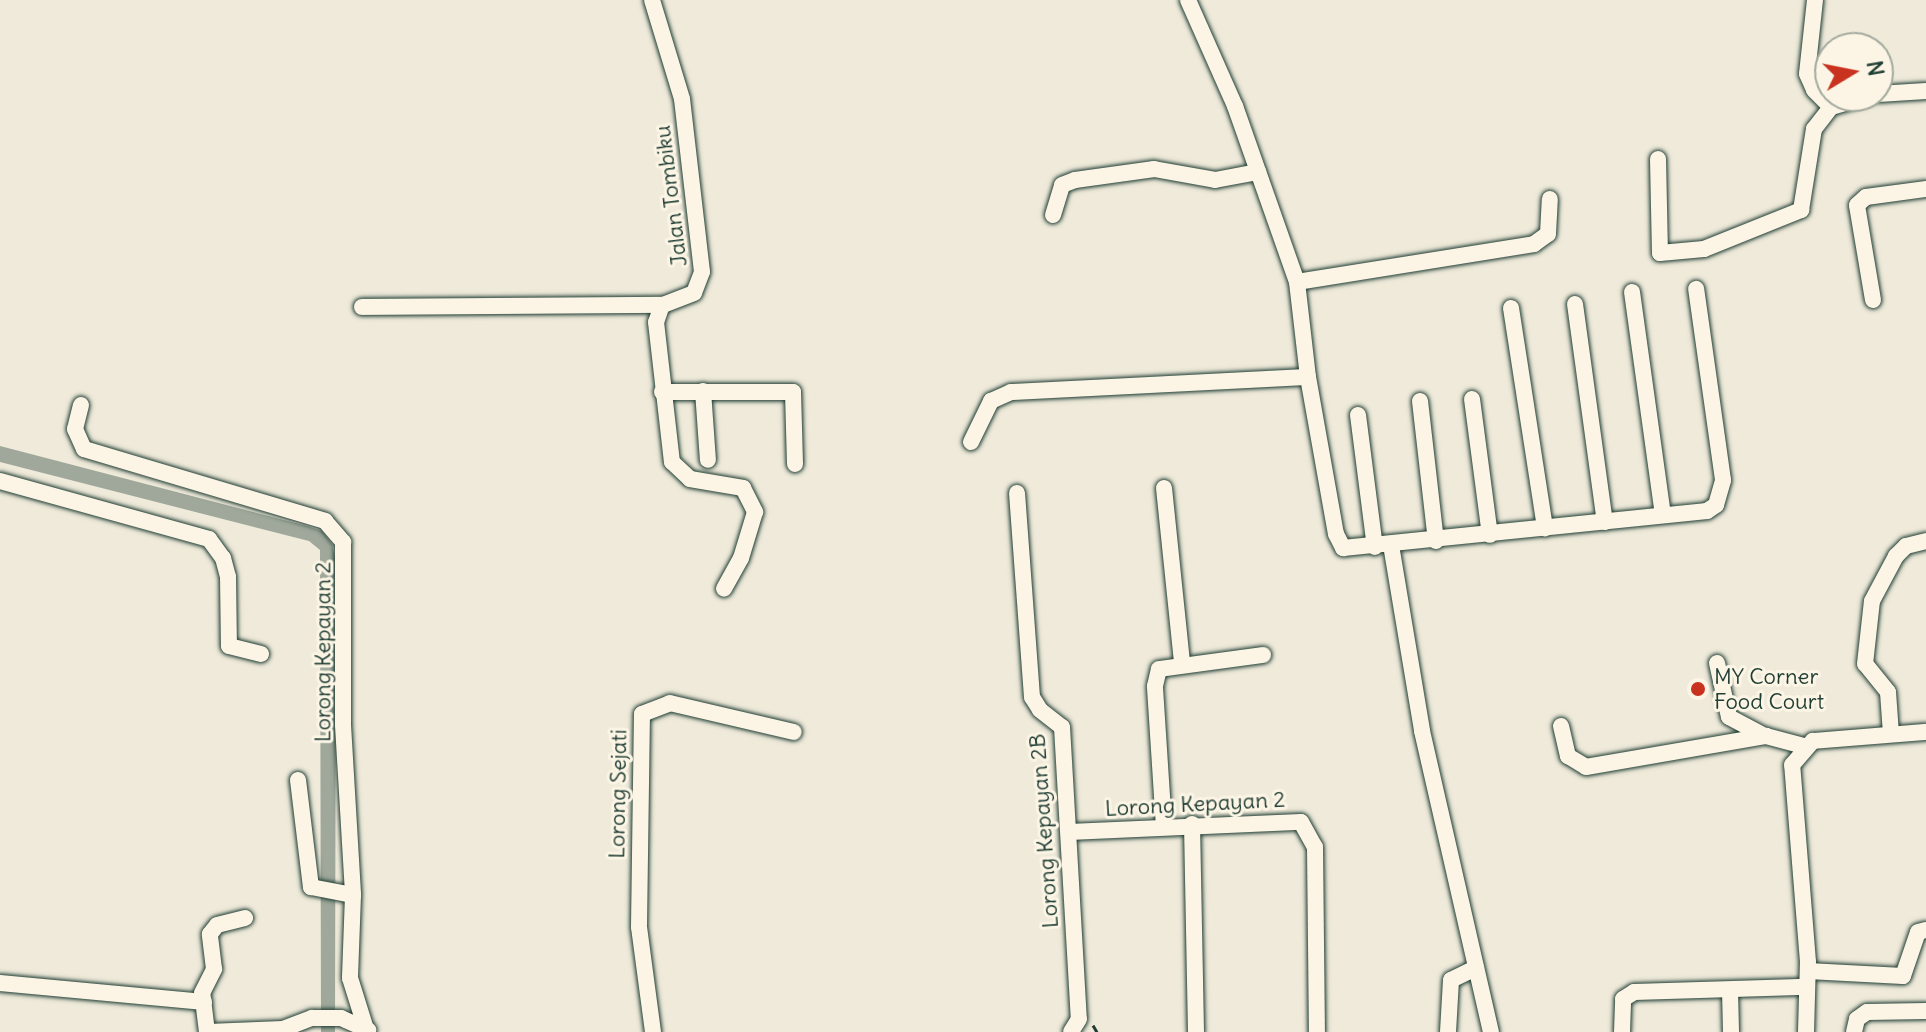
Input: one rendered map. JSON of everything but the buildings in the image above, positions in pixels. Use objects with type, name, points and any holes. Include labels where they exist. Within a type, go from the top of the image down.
[{"type":"street","name":"Jalan Tombiku","points":[[652,0],[682,99],[702,272],[694,293],[662,305]]},
{"type":"street","points":[[1188,0],[1258,172],[1297,282],[1308,377],[1336,534],[1343,548],[1436,541],[1707,511],[1724,491],[1696,289]]},
{"type":"street","points":[[1814,84],[1807,74],[1815,0]]},
{"type":"street","points":[[1894,93],[1926,91]]},
{"type":"street","points":[[1658,159],[1660,253],[1704,249],[1801,210],[1808,188],[1808,147],[1828,112]]},
{"type":"street","points":[[1053,215],[1062,185],[1075,180],[1154,169],[1215,180],[1258,172]]},
{"type":"street","points":[[1873,300],[1857,205],[1866,197],[1926,189]]},
{"type":"street","points":[[1297,282],[1534,244],[1548,234],[1550,199]]},
{"type":"street","points":[[1632,292],[1663,515]]},
{"type":"street","points":[[1575,304],[1605,522]]},
{"type":"street","points":[[362,307],[662,305],[656,322],[662,392],[676,468],[690,479],[743,488],[755,512],[741,558],[724,589]]},
{"type":"street","points":[[1511,308],[1545,528]]},
{"type":"street","points":[[971,442],[991,401],[1011,392],[1308,377]]},
{"type":"street","points":[[703,391],[708,460]]},
{"type":"street","points":[[662,392],[793,392],[795,464]]},
{"type":"street","points":[[1472,399],[1490,535]]},
{"type":"street","points":[[1420,401],[1436,541]]},
{"type":"street","name":"Lorong Kepayan 2","points":[[81,405],[75,429],[84,449],[325,521],[339,534],[345,553],[343,700],[350,978],[370,1031]]},
{"type":"street","points":[[1358,415],[1422,731],[1491,1032]]},
{"type":"street","points":[[0,481],[209,539],[223,558],[228,577],[229,646],[261,654]]},
{"type":"street","points":[[1164,488],[1182,663]]},
{"type":"street","name":"Lorong Kepayan 2B","points":[[1017,493],[1032,697],[1040,710],[1062,727],[1079,1019],[1071,1032]]},
{"type":"street","points":[[1891,734],[1888,692],[1865,664],[1870,614],[1896,556],[1906,546],[1926,541]]},
{"type":"street","points":[[1164,827],[1155,686],[1159,669],[1182,663],[1263,655]]},
{"type":"street","points":[[1717,663],[1729,717],[1766,736],[1804,746],[1926,732]]},
{"type":"street","name":"Lorong Sejati","points":[[653,1032],[639,927],[642,714],[670,703],[794,732]]},
{"type":"street","points":[[1561,726],[1568,756],[1598,768],[1766,736]]},
{"type":"street","points":[[1804,746],[1792,765],[1790,782],[1808,979],[1806,1032]]},
{"type":"street","points":[[298,780],[309,882],[319,891],[346,894]]},
{"type":"street","name":"Lorong Kepayan 2","points":[[1069,832],[1291,820],[1308,828],[1315,847],[1317,1032]]},
{"type":"street","points":[[1192,824],[1196,1032]]},
{"type":"street","points":[[245,918],[213,928],[214,969],[204,986],[208,1032],[284,1030],[312,1018],[341,1018],[370,1031]]},
{"type":"street","points":[[1622,1032],[1621,1006],[1628,994],[1730,990],[1808,979],[1903,976],[1918,932],[1926,930]]},
{"type":"street","points":[[1448,1032],[1451,980],[1476,968]]},
{"type":"street","points":[[0,983],[204,1002]]},
{"type":"street","points":[[1730,990],[1731,1032]]},
{"type":"street","points":[[1854,1032],[1857,1019],[1867,1012],[1926,1011]]},
{"type":"shaded area","points":[[0,446],[307,526],[322,531],[332,544],[336,562],[335,1032],[321,1032],[320,550],[309,541],[0,462]]},
{"type":"place","name":"MY Corner Food Court","points":[[1698,689]]}]
